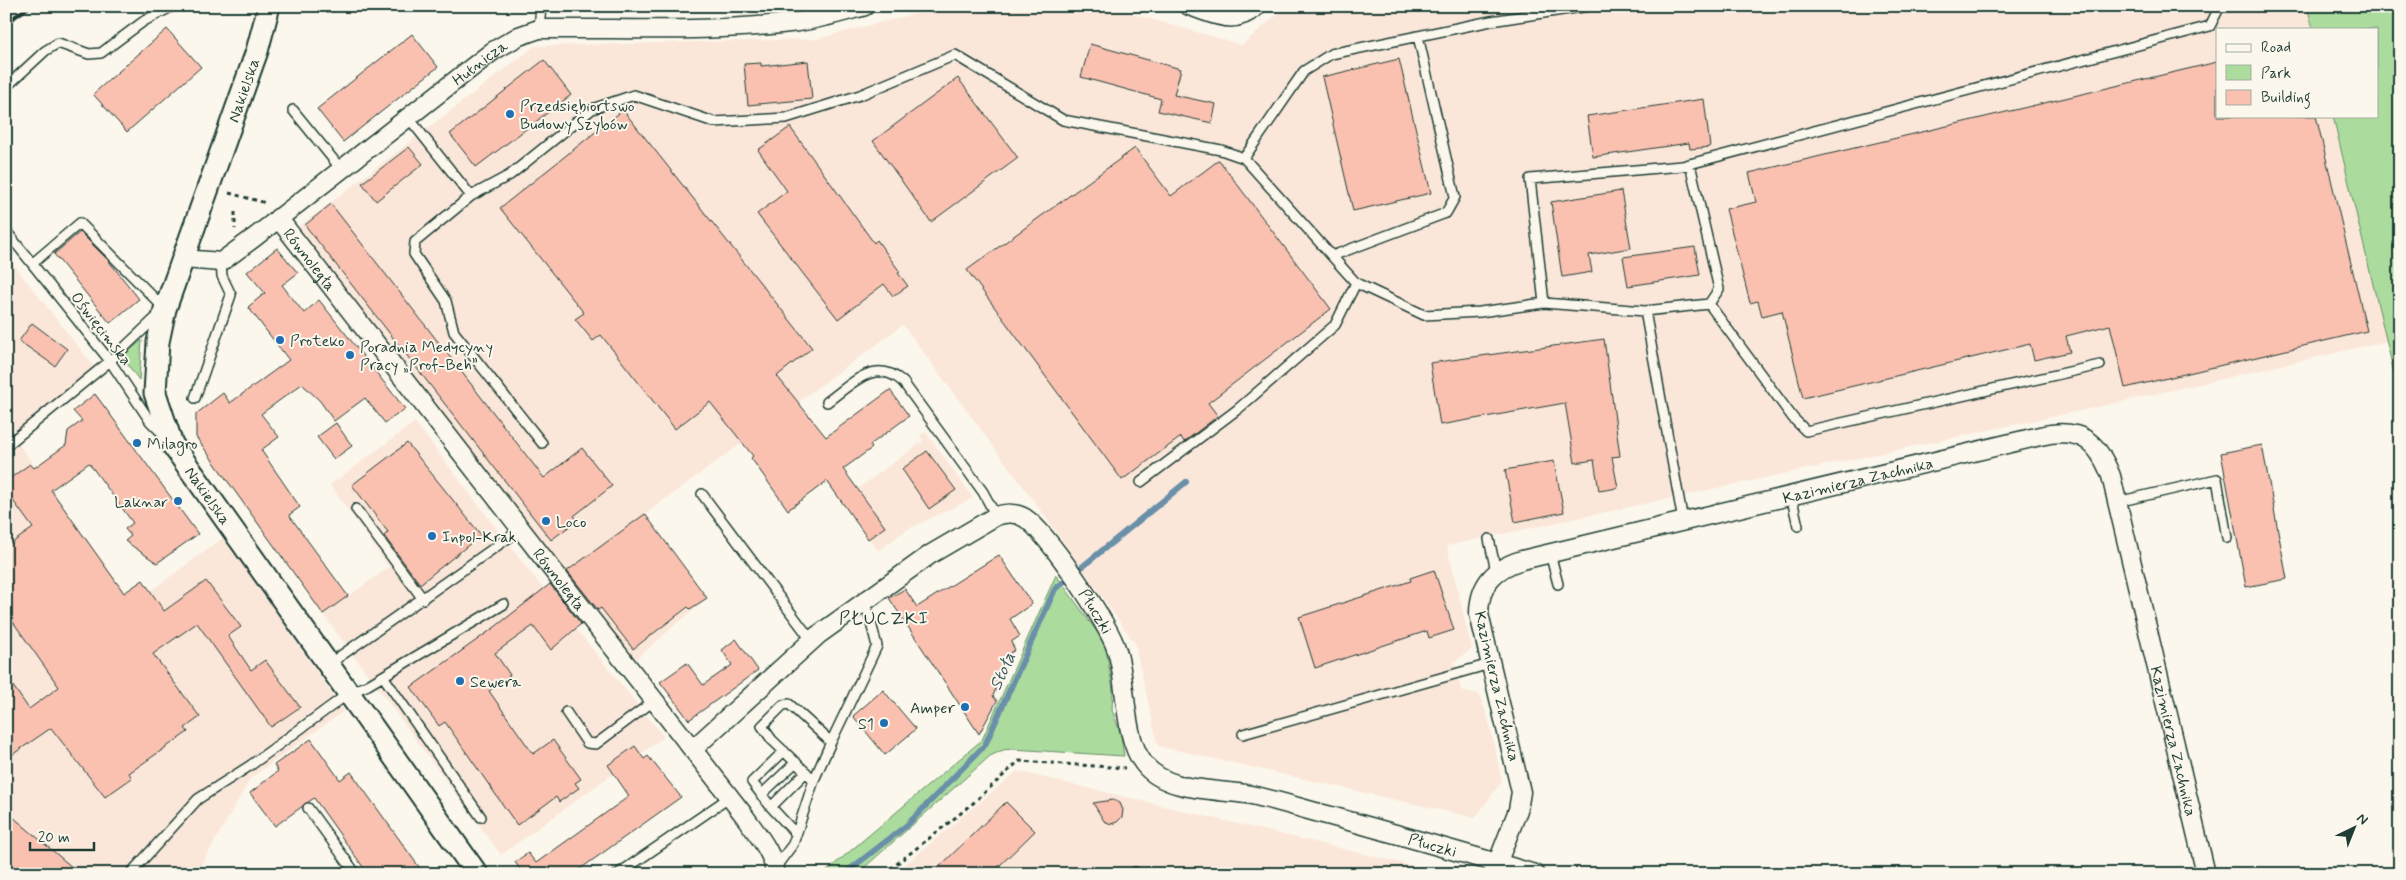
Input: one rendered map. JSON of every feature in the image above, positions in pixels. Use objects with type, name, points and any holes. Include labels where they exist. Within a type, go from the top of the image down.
[{"type":"street","name":"Nakielska","points":[[269,6],[257,51],[204,193],[165,309],[157,350],[155,393],[172,444],[478,874]]},
{"type":"street","name":"Hutnicza","points":[[221,262],[275,211],[341,169],[493,51],[519,36],[539,29],[690,28],[799,22],[865,6]]},
{"type":"street","points":[[1189,6],[1233,19],[1250,12],[1256,6]]},
{"type":"street","name":"Równoległa","points":[[275,211],[693,749],[766,848],[774,871]]},
{"type":"street","points":[[182,259],[221,262]]},
{"type":"street","name":"Kazimierza Zachnika","points":[[1495,868],[1518,810],[1521,792],[1490,664],[1479,608],[1485,588],[1496,571],[1509,564],[1550,553],[1791,495],[2052,433],[2070,433],[2095,445],[2100,451],[2111,476],[2206,874]]},
{"type":"street","name":"Płuczki","points":[[693,749],[812,641],[865,600],[931,554],[996,516],[1015,513],[1025,518],[1041,534],[1100,615],[1117,651],[1137,754],[1149,770],[1163,780],[1249,794],[1495,868],[1535,874]]},
{"type":"lane","points":[[6,87],[45,51],[58,44],[90,54],[101,52],[144,21],[173,6]]},
{"type":"lane","points":[[539,29],[541,6]]},
{"type":"lane","points":[[1244,158],[1304,71],[1331,54],[1491,21],[1589,6]]},
{"type":"lane","points":[[1544,304],[1530,179],[1690,164],[2210,26],[2220,6]]},
{"type":"lane","points":[[1332,256],[1446,213],[1456,197],[1418,36]]},
{"type":"lane","points":[[542,443],[454,332],[446,301],[414,254],[414,242],[471,196],[510,175],[592,109],[634,95],[714,122],[786,118],[860,95],[955,55],[1063,120],[1221,150],[1244,158],[1356,283],[1424,315],[1480,312],[1544,304],[1645,311],[1709,304],[1719,290],[1690,164]]},
{"type":"lane","points":[[293,110],[341,169]]},
{"type":"lane","points":[[408,117],[471,196]]},
{"type":"lane","points":[[6,446],[110,361],[165,309],[80,223],[33,263]]},
{"type":"lane","name":"Oświęcimska","points":[[7,232],[110,361],[150,421],[172,444]]},
{"type":"lane","points":[[195,398],[231,295],[222,276],[221,262]]},
{"type":"lane","points":[[1141,482],[1238,409],[1335,325],[1356,283]]},
{"type":"lane","points":[[1709,304],[1793,418],[1806,431],[2100,365]]},
{"type":"lane","points":[[1645,311],[1677,501],[1683,521]]},
{"type":"lane","points":[[827,402],[868,373],[881,370],[894,374],[903,382],[982,492],[996,516]]},
{"type":"lane","points":[[2117,502],[2217,478],[2227,538]]},
{"type":"lane","points":[[702,494],[812,641]]},
{"type":"lane","points":[[1791,495],[1798,526]]},
{"type":"lane","points":[[356,509],[423,598]]},
{"type":"lane","points":[[329,664],[521,529]]},
{"type":"lane","points":[[1489,539],[1496,571]]},
{"type":"lane","points":[[1550,553],[1558,584]]},
{"type":"lane","points":[[774,871],[793,844],[814,780],[830,742],[877,646],[865,600]]},
{"type":"lane","points":[[130,874],[198,799],[250,766],[349,693],[383,676],[504,604]]},
{"type":"lane","points":[[1244,734],[1490,664]]},
{"type":"lane","points":[[383,676],[481,816]]},
{"type":"lane","points":[[566,712],[587,743],[596,744],[655,700]]},
{"type":"lane","points":[[814,780],[763,730],[762,726],[785,704],[791,706],[830,742]]},
{"type":"lane","points":[[784,751],[752,784],[796,834]]},
{"type":"lane","points":[[760,795],[796,762]]},
{"type":"lane","points":[[771,807],[806,772]]},
{"type":"lane","points":[[618,874],[730,798]]},
{"type":"lane","points":[[308,808],[356,874]]},
{"type":"path","points":[[228,192],[275,211]]},
{"type":"path","points":[[884,874],[971,805],[1019,761],[1149,770]]},
{"type":"shaded area","points":[[945,6],[1105,6],[1242,45],[1287,6],[2307,6],[2313,28],[2216,28],[2216,118],[2333,118],[2387,341],[2112,404],[1447,546],[1472,649],[1454,662],[1461,690],[1479,694],[1488,718],[1502,781],[1475,818],[1158,746],[1136,650],[1138,648],[1039,508],[903,325],[645,514],[707,598],[635,660],[299,227],[535,46],[816,39]]},
{"type":"shaded area","points":[[14,265],[99,373],[16,440],[133,604],[224,537],[344,711],[251,778],[196,874],[6,874],[6,271]]},
{"type":"shaded area","points":[[415,422],[530,572],[664,737],[501,855],[323,614],[389,567],[330,485]]},
{"type":"shaded area","points":[[926,432],[973,498],[908,529],[878,551],[841,501],[923,441],[920,435]]},
{"type":"shaded area","points":[[1017,771],[1431,870],[1433,874],[894,874]]},
{"type":"green space","points":[[2307,6],[2400,6],[2400,398],[2333,118],[2378,118],[2378,28],[2313,28]]},
{"type":"green space","points":[[142,340],[139,380],[122,357]]},
{"type":"green space","points":[[1056,575],[1105,643],[1113,690],[1112,710],[1121,735],[1124,756],[1003,750],[990,756],[857,874],[823,874],[982,740]]},
{"type":"building","points":[[167,29],[201,67],[127,132],[93,94]]},
{"type":"building","points":[[412,34],[438,67],[343,142],[317,109]]},
{"type":"building","points":[[1090,44],[1181,69],[1174,95],[1216,104],[1212,123],[1158,111],[1161,99],[1081,77]]},
{"type":"building","points":[[1399,59],[1431,193],[1353,211],[1322,77]]},
{"type":"building","name":"Przedsiębiortswo Budowy Szybów","points":[[544,60],[571,95],[476,167],[450,134]]},
{"type":"building","points":[[808,61],[812,99],[748,105],[744,64],[761,63],[761,66]]},
{"type":"building","points":[[2216,62],[2216,118],[2316,118],[2367,331],[2125,388],[2110,325],[2066,336],[2070,352],[2034,360],[2030,344],[1803,398],[1782,311],[1762,316],[1758,301],[1750,303],[1726,209],[1756,202],[1749,173]]},
{"type":"building","points":[[958,78],[1018,158],[931,222],[873,141]]},
{"type":"building","points":[[1704,99],[1710,147],[1690,149],[1689,143],[1593,157],[1587,116]]},
{"type":"building","points":[[623,110],[812,348],[777,376],[826,437],[890,390],[909,416],[870,445],[872,448],[843,469],[885,527],[868,539],[827,481],[788,510],[751,458],[753,456],[710,402],[675,429],[601,335],[593,341],[575,319],[584,313],[500,208]]},
{"type":"building","points":[[790,127],[874,243],[877,240],[908,286],[893,296],[884,284],[838,319],[757,214],[787,191],[758,150]]},
{"type":"building","points":[[409,147],[423,164],[376,201],[362,183]]},
{"type":"building","points":[[1135,148],[1171,196],[1219,160],[1331,309],[1208,403],[1218,416],[1184,442],[1181,437],[1122,480],[967,270]]},
{"type":"building","points":[[1621,191],[1631,248],[1589,255],[1592,272],[1562,277],[1551,202]]},
{"type":"building","points":[[331,204],[544,478],[582,448],[612,486],[574,516],[578,520],[551,540],[305,225]]},
{"type":"building","points":[[80,232],[108,260],[139,299],[110,323],[54,254]]},
{"type":"building","points":[[1695,247],[1700,275],[1628,286],[1623,257]]},
{"type":"building","points":[[277,248],[298,273],[282,285],[304,313],[319,300],[405,409],[385,423],[365,398],[334,421],[320,401],[302,384],[261,414],[279,437],[261,450],[300,507],[289,515],[348,596],[323,614],[196,437],[196,414],[223,393],[230,403],[289,360],[248,307],[265,293],[247,272]]},
{"type":"building","points":[[32,323],[67,349],[55,366],[19,341]]},
{"type":"building","points":[[1604,339],[1620,456],[1612,457],[1618,488],[1599,491],[1594,460],[1575,463],[1565,403],[1440,425],[1430,363]]},
{"type":"building","points":[[95,394],[198,534],[157,563],[125,541],[131,536],[125,529],[133,523],[89,463],[51,490],[124,593],[143,580],[164,611],[206,581],[241,627],[228,636],[251,670],[265,660],[300,707],[271,727],[197,623],[153,654],[200,717],[185,728],[188,732],[129,773],[132,778],[105,797],[51,728],[6,759],[6,676],[29,709],[59,687],[6,612],[6,547],[33,528],[6,491],[6,481],[30,464],[34,468],[66,445],[68,431],[82,421],[73,411]]},
{"type":"building","points":[[336,423],[352,446],[334,459],[317,437]]},
{"type":"building","points":[[407,443],[481,535],[420,584],[384,536],[388,532],[352,485]]},
{"type":"building","points":[[2262,445],[2287,579],[2246,587],[2221,453]]},
{"type":"building","points":[[927,451],[956,490],[929,509],[902,469]]},
{"type":"building","points":[[1554,461],[1564,512],[1515,522],[1505,470]]},
{"type":"building","points":[[645,514],[707,598],[690,609],[688,607],[633,649],[601,608],[598,610],[567,571]]},
{"type":"building","points":[[999,555],[1032,604],[1010,619],[1020,636],[1011,642],[1015,650],[1010,653],[993,696],[997,701],[979,734],[889,598],[905,589],[917,607]]},
{"type":"building","points":[[1434,570],[1454,630],[1429,638],[1427,631],[1315,668],[1299,617],[1411,581],[1410,578]]},
{"type":"building","points":[[550,584],[581,624],[551,650],[533,626],[495,653],[510,675],[489,691],[533,754],[553,740],[581,779],[575,783],[579,788],[559,802],[556,797],[517,825],[445,722],[439,726],[411,687],[495,627]]},
{"type":"building","points":[[736,639],[758,670],[689,720],[660,682],[687,663],[703,685],[732,665],[722,650]]},
{"type":"building","points":[[883,690],[916,729],[885,755],[853,716]]},
{"type":"building","points":[[311,739],[340,780],[351,772],[424,874],[368,874],[314,798],[275,826],[250,793],[278,771],[274,765]]},
{"type":"building","points":[[635,746],[644,759],[648,756],[681,797],[573,874],[520,874],[522,872],[515,862],[528,853],[536,863],[629,796],[608,765]]},
{"type":"building","points":[[1113,800],[1120,803],[1123,810],[1122,817],[1117,822],[1111,824],[1104,821],[1093,803]]},
{"type":"building","points":[[1006,802],[1035,831],[991,874],[932,874]]},
{"type":"building","points":[[6,811],[80,874],[6,874]]},
{"type":"waterway","name":"Stoła","points":[[844,874],[907,825],[985,745],[1055,589],[1186,482]]},
{"type":"railway","points":[[6,23],[30,6]]},
{"type":"place","name":"Przedsiębiortswo Budowy Szybów","points":[[510,114]]},
{"type":"place","name":"Proteko","points":[[280,340]]},
{"type":"place","name":"Poradnia Medycyny Pracy „Prof-Beh”","points":[[350,355]]},
{"type":"place","name":"Milagro","points":[[137,443]]},
{"type":"place","name":"Laknar","points":[[178,501]]},
{"type":"place","name":"Loco","points":[[546,521]]},
{"type":"place","name":"Inpol-Krak","points":[[432,536]]},
{"type":"place","name":"Sewera","points":[[460,681]]},
{"type":"place","name":"Amper","points":[[965,707]]},
{"type":"place","name":"S1","points":[[884,723]]},
{"type":"district","name":"PŁUCZKI","points":[[884,618]]}]
